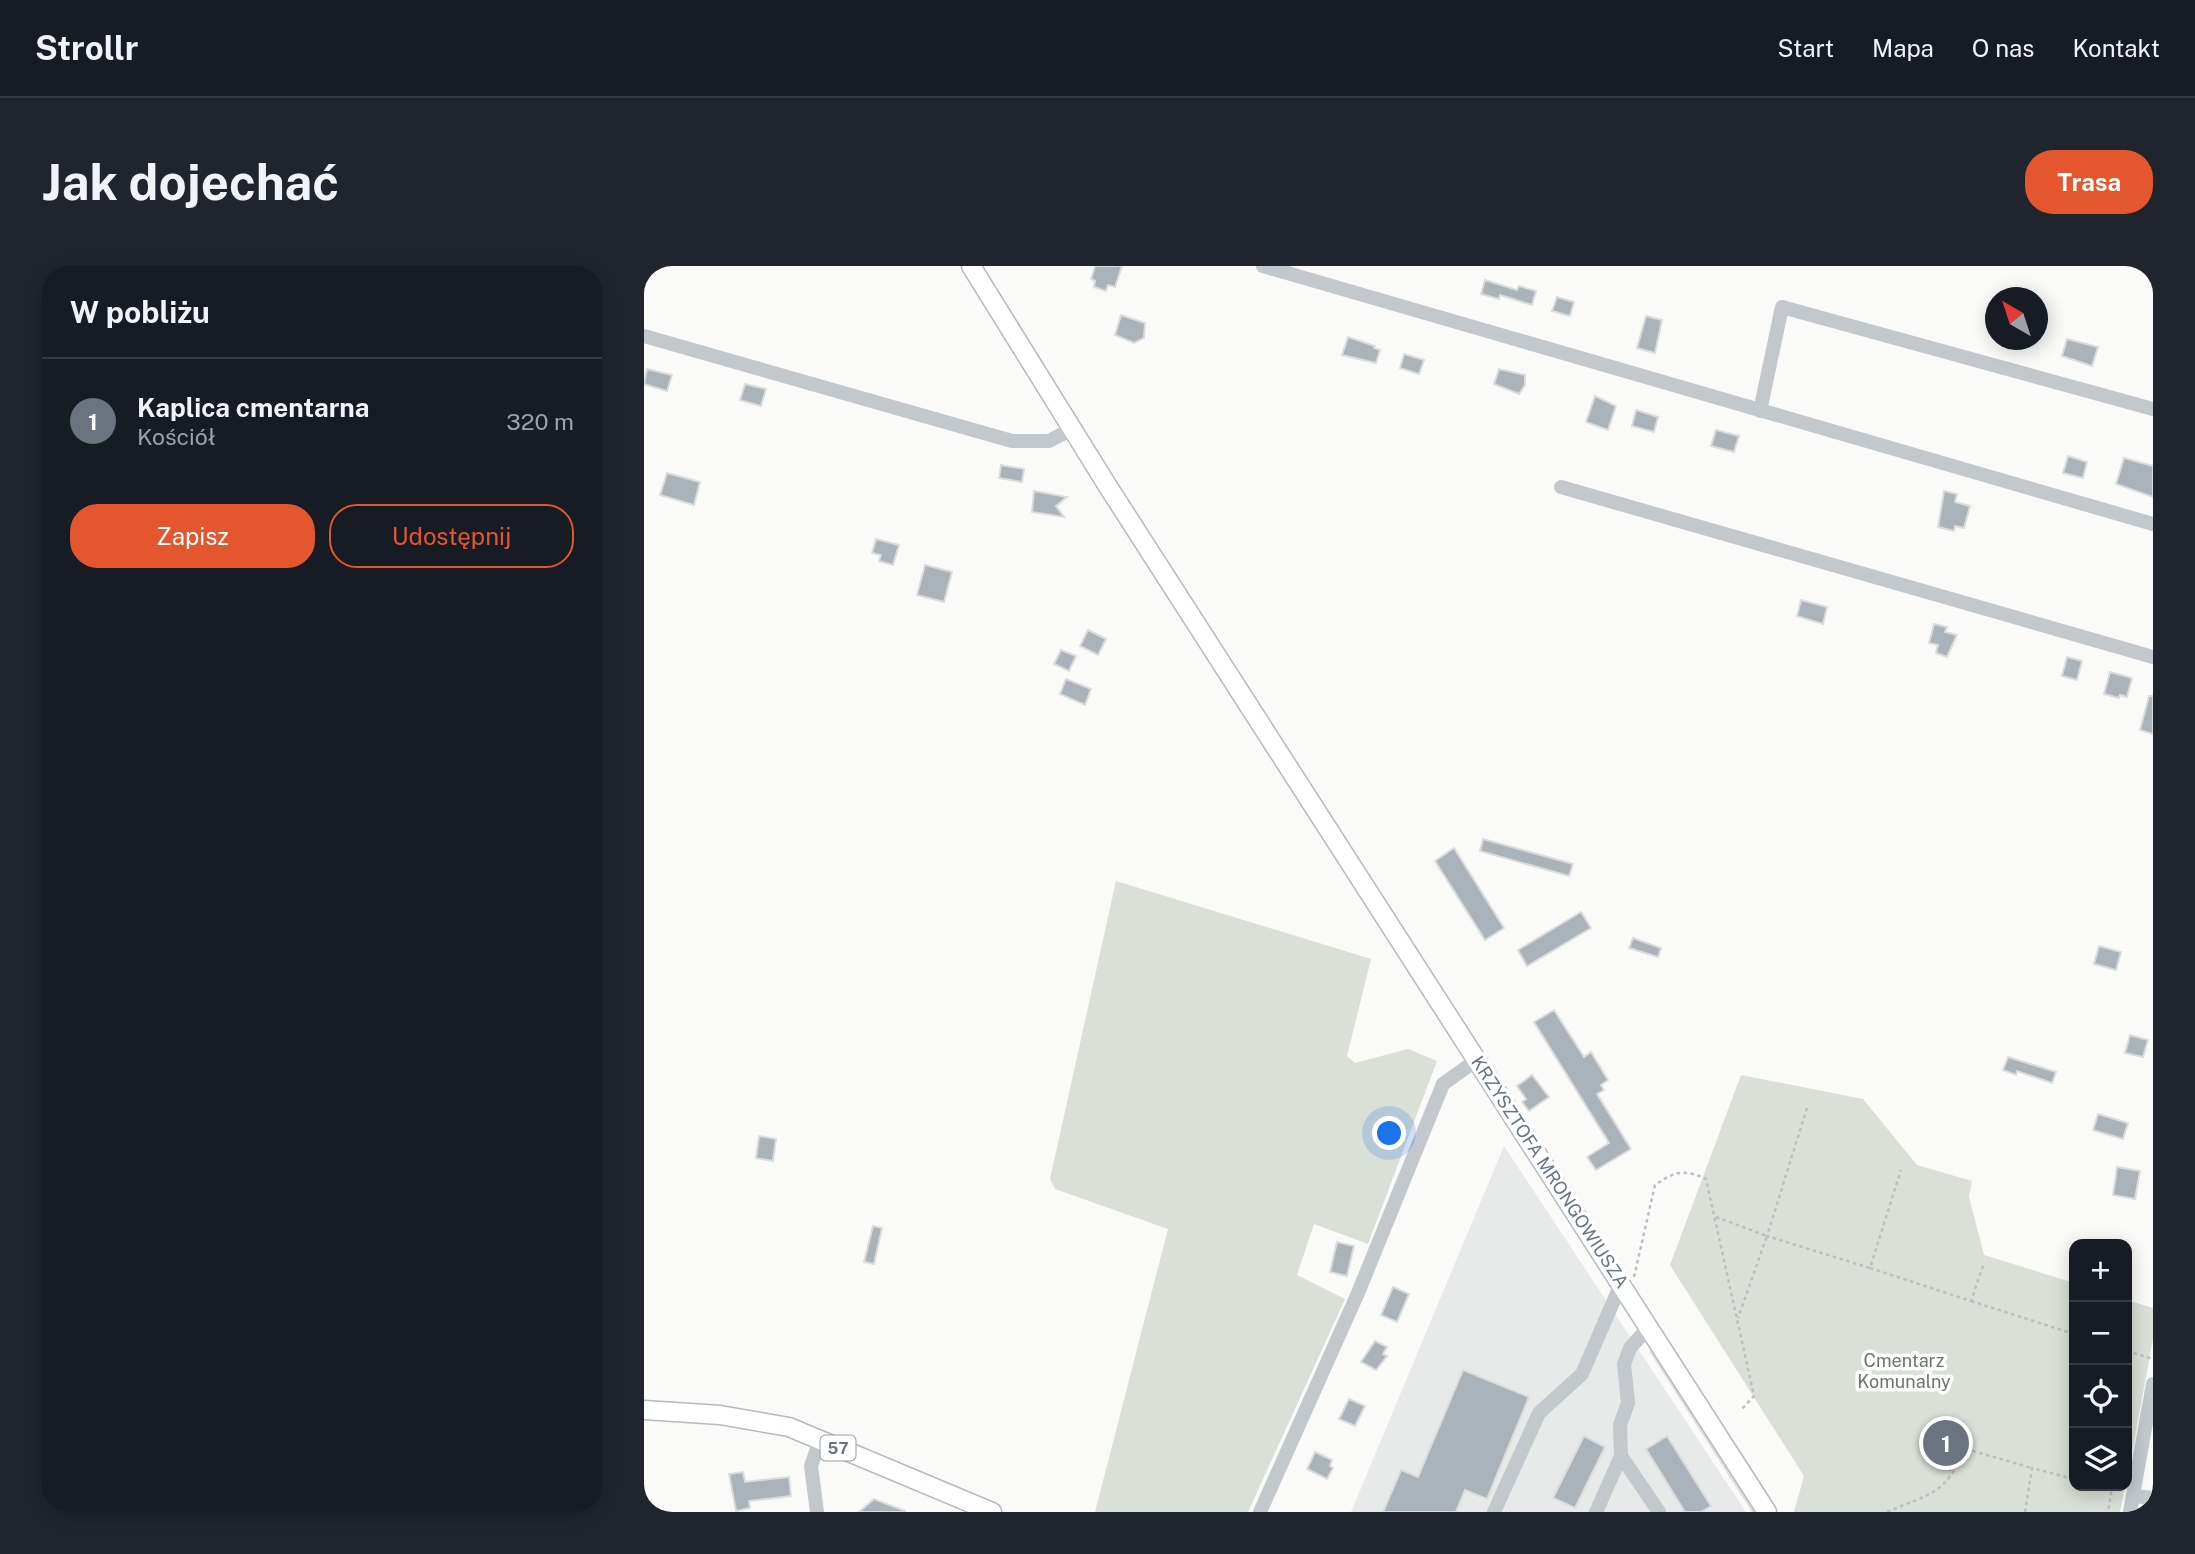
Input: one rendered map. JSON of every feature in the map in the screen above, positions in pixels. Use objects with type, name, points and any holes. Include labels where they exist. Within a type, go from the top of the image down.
[{"type":"main road","name":"KRZYSZTOFA MRONGOWIUSZA","points":[[971,266],[1072,429],[1767,1512]]},
{"type":"main road","name":"57","points":[[644,1410],[752,1419],[789,1427],[990,1512]]},
{"type":"street","points":[[1264,266],[2153,524]]},
{"type":"street","points":[[1760,411],[1782,307],[2153,409]]},
{"type":"street","points":[[644,337],[1012,441],[1049,441],[1072,429]]},
{"type":"street","points":[[1562,487],[2153,657]]},
{"type":"street","points":[[1260,1512],[1358,1293],[1443,1084],[1478,1059]]},
{"type":"street","points":[[1494,1512],[1539,1413],[1582,1374],[1624,1288]]},
{"type":"street","points":[[1596,1512],[1621,1456],[1620,1424],[1628,1403],[1624,1364],[1630,1348],[1649,1327]]},
{"type":"street","points":[[2130,1512],[2150,1421],[2153,1384]]},
{"type":"street","points":[[817,1512],[811,1466],[820,1440]]},
{"type":"street","points":[[1621,1456],[1659,1512]]},
{"type":"street","points":[[2134,1496],[2153,1498]]},
{"type":"path","points":[[1738,1318],[1807,1108]]},
{"type":"path","points":[[1870,1268],[1901,1170]]},
{"type":"path","points":[[1624,1288],[1639,1262],[1655,1185],[1672,1172],[1688,1171],[1706,1179],[1754,1396],[1740,1411]]},
{"type":"path","points":[[1716,1217],[1767,1236],[2069,1332]]},
{"type":"path","points":[[1971,1301],[1984,1263]]},
{"type":"path","points":[[2132,1353],[2153,1359]]},
{"type":"path","points":[[1887,1512],[1944,1487],[1952,1478],[1966,1449],[2069,1478]]},
{"type":"path","points":[[2025,1512],[2032,1468]]},
{"type":"path","points":[[2108,1512],[2112,1491]]},
{"type":"shaded area","points":[[1504,1146],[1746,1512],[1351,1512]]},
{"type":"green space","points":[[1116,881],[1371,959],[1347,1056],[1355,1063],[1408,1049],[1437,1061],[1368,1244],[1314,1224],[1297,1275],[1345,1299],[1248,1512],[1095,1512],[1168,1229],[1055,1189],[1050,1179]]},
{"type":"green space","name":"Cmentarz Komunalny","points":[[1741,1075],[1863,1099],[1917,1165],[1972,1181],[1969,1197],[1984,1255],[2069,1281],[2069,1491],[2124,1491],[2120,1512],[1794,1512],[1804,1476],[1670,1265]]},
{"type":"green space","points":[[2132,1302],[2153,1308],[2153,1339],[2132,1452]]},
{"type":"green space","points":[[1648,1349],[1654,1354],[1755,1512],[1752,1512]]},
{"type":"building","points":[[1095,266],[1122,266],[1115,287],[1108,285],[1106,291],[1094,287],[1095,281],[1091,279]]},
{"type":"building","points":[[1485,280],[1517,290],[1519,286],[1536,291],[1532,305],[1500,295],[1499,299],[1481,294]]},
{"type":"building","points":[[1557,297],[1574,302],[1570,316],[1552,311]]},
{"type":"building","points":[[1121,315],[1145,323],[1144,338],[1134,343],[1115,335]]},
{"type":"building","points":[[1646,316],[1662,320],[1655,353],[1637,348]]},
{"type":"building","points":[[1348,337],[1380,350],[1376,363],[1342,355]]},
{"type":"building","points":[[2067,339],[2098,347],[2092,366],[2062,356]]},
{"type":"building","points":[[1404,354],[1424,360],[1419,374],[1400,368]]},
{"type":"building","points":[[647,369],[672,375],[667,391],[644,384]]},
{"type":"building","points":[[1499,369],[1525,375],[1525,385],[1519,394],[1494,384]]},
{"type":"building","points":[[745,384],[766,389],[761,406],[740,400]]},
{"type":"building","points":[[1595,396],[1616,406],[1608,430],[1586,422]]},
{"type":"building","points":[[1636,410],[1658,417],[1654,432],[1632,426]]},
{"type":"building","points":[[1716,430],[1739,436],[1734,452],[1711,446]]},
{"type":"building","points":[[2068,456],[2087,462],[2083,478],[2063,473]]},
{"type":"building","points":[[2124,458],[2153,466],[2153,497],[2116,484]]},
{"type":"building","points":[[1001,465],[1024,469],[1022,482],[999,478]]},
{"type":"building","points":[[667,473],[700,482],[694,505],[660,495]]},
{"type":"building","points":[[1034,491],[1067,497],[1056,506],[1064,517],[1032,512]]},
{"type":"building","points":[[1944,491],[1957,494],[1955,502],[1970,506],[1964,528],[1955,526],[1954,531],[1938,527]]},
{"type":"building","points":[[876,539],[899,545],[893,565],[879,561],[881,555],[872,553]]},
{"type":"building","points":[[925,565],[952,572],[944,602],[917,595]]},
{"type":"building","points":[[1801,600],[1827,607],[1823,624],[1797,616]]},
{"type":"building","points":[[1934,624],[1947,627],[1945,632],[1957,635],[1947,657],[1936,653],[1938,645],[1929,643]]},
{"type":"building","points":[[1088,630],[1106,639],[1098,655],[1080,646]]},
{"type":"building","points":[[1061,650],[1076,656],[1069,671],[1054,664]]},
{"type":"building","points":[[2067,657],[2082,661],[2077,680],[2062,676]]},
{"type":"building","points":[[2110,672],[2132,678],[2127,697],[2104,694]]},
{"type":"building","points":[[1066,679],[1091,689],[1085,705],[1060,694]]},
{"type":"building","points":[[2149,696],[2153,696],[2153,734],[2140,730]]},
{"type":"building","points":[[1483,839],[1573,864],[1569,876],[1480,851]]},
{"type":"building","points":[[1454,848],[1504,928],[1485,940],[1435,861]]},
{"type":"building","points":[[1581,912],[1591,928],[1527,966],[1518,950]]},
{"type":"building","points":[[1633,938],[1661,948],[1658,957],[1629,948]]},
{"type":"building","points":[[2099,946],[2121,952],[2116,970],[2094,964]]},
{"type":"building","points":[[1554,1010],[1584,1057],[1591,1052],[1608,1080],[1601,1085],[1604,1090],[1597,1094],[1631,1149],[1596,1170],[1587,1157],[1609,1143],[1534,1022]]},
{"type":"building","points":[[2130,1035],[2148,1040],[2143,1057],[2125,1053]]},
{"type":"building","points":[[2008,1057],[2056,1072],[2052,1083],[2017,1071],[2016,1075],[2003,1070]]},
{"type":"building","points":[[1532,1075],[1549,1097],[1529,1111],[1522,1102],[1526,1099],[1517,1086]]},
{"type":"building","points":[[2098,1114],[2128,1123],[2123,1139],[2093,1130]]},
{"type":"building","points":[[759,1136],[776,1139],[773,1161],[756,1158]]},
{"type":"building","points":[[2117,1167],[2140,1171],[2135,1199],[2113,1195]]},
{"type":"building","points":[[873,1226],[882,1228],[874,1264],[864,1262]]},
{"type":"building","points":[[1337,1242],[1354,1246],[1347,1276],[1330,1272]]},
{"type":"building","points":[[1393,1287],[1409,1294],[1397,1322],[1381,1315]]},
{"type":"building","points":[[1375,1341],[1387,1347],[1383,1354],[1387,1356],[1376,1370],[1361,1362]]},
{"type":"building","points":[[1463,1370],[1529,1397],[1487,1499],[1465,1490],[1456,1512],[1383,1512],[1401,1470],[1418,1477]]},
{"type":"building","points":[[1349,1399],[1365,1406],[1355,1426],[1339,1419]]},
{"type":"building","points":[[1965,1419],[1951,1474],[1932,1449],[1935,1447],[1932,1439]]},
{"type":"building","points":[[1584,1436],[1605,1447],[1575,1508],[1553,1498]]},
{"type":"building","points":[[1667,1436],[1711,1506],[1701,1512],[1685,1512],[1646,1449]]},
{"type":"building","points":[[1315,1452],[1332,1460],[1330,1466],[1333,1468],[1327,1479],[1307,1469]]},
{"type":"building","points":[[743,1472],[745,1482],[789,1477],[791,1496],[749,1501],[750,1508],[736,1511],[729,1474]]},
{"type":"building","points":[[874,1499],[905,1511],[905,1512],[859,1512]]},
{"type":"place","name":"Kaplica cmentarna","points":[[1946,1443]]}]
